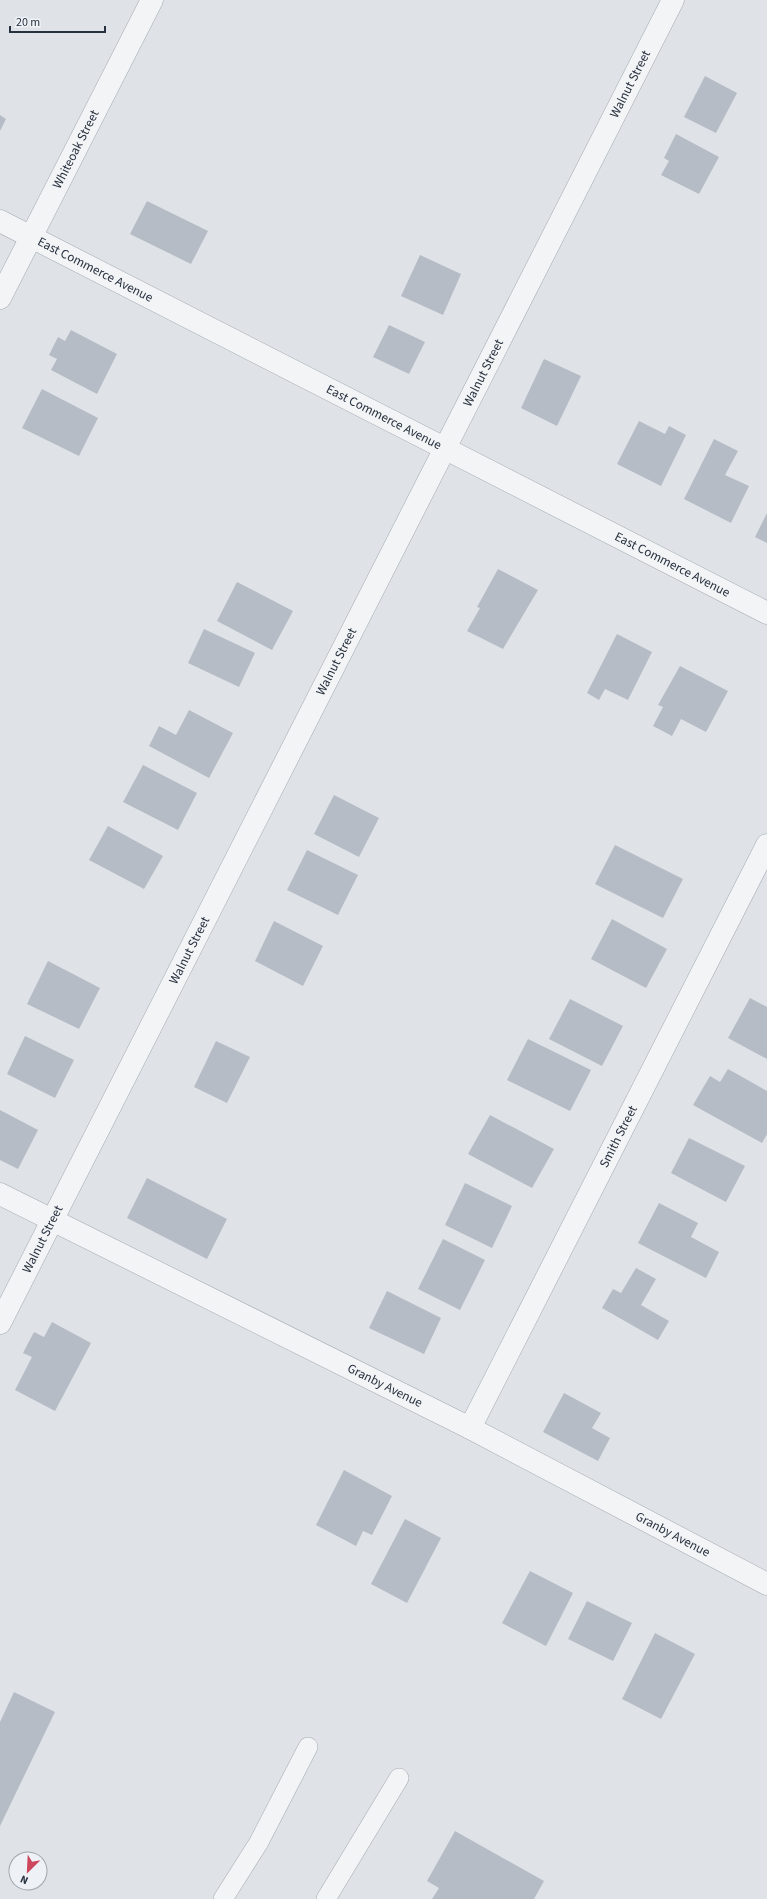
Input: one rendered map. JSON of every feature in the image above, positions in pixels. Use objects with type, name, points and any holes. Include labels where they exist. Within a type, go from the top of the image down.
[{"type":"street","name":"Whiteoak Street","points":[[0,298],[152,0]]},
{"type":"street","name":"Walnut Street","points":[[0,1323],[446,449],[673,0]]},
{"type":"street","name":"East Commerce Avenue","points":[[0,221],[767,613]]},
{"type":"street","name":"Smith Street","points":[[470,1428],[767,845]]},
{"type":"street","name":"Granby Avenue","points":[[0,1194],[470,1428],[767,1584]]},
{"type":"lane","points":[[223,1899],[259,1842],[308,1747]]},
{"type":"lane","points":[[326,1899],[399,1778]]},
{"type":"building","points":[[705,76],[737,93],[716,133],[684,117]]},
{"type":"building","points":[[0,115],[6,119],[0,131]]},
{"type":"building","points":[[676,134],[719,157],[699,194],[661,175],[669,161],[664,158]]},
{"type":"building","points":[[147,201],[208,231],[191,264],[130,234]]},
{"type":"building","points":[[420,255],[461,274],[443,315],[401,296]]},
{"type":"building","points":[[389,325],[425,342],[409,374],[373,357]]},
{"type":"building","points":[[71,330],[117,354],[97,394],[51,370],[57,359],[49,355],[58,337],[65,341]]},
{"type":"building","points":[[544,359],[581,376],[557,426],[521,408]]},
{"type":"building","points":[[42,389],[98,418],[79,456],[22,428]]},
{"type":"building","points":[[639,421],[665,434],[669,426],[686,435],[661,486],[617,464]]},
{"type":"building","points":[[714,439],[738,451],[725,475],[749,486],[731,523],[684,499]]},
{"type":"building","points":[[767,513],[767,543],[755,537]]},
{"type":"building","points":[[498,569],[538,590],[503,649],[467,631],[480,608],[477,607]]},
{"type":"building","points":[[237,582],[293,611],[272,650],[217,621]]},
{"type":"building","points":[[204,629],[255,653],[239,687],[188,663]]},
{"type":"building","points":[[617,634],[652,652],[628,700],[605,689],[599,700],[587,693]]},
{"type":"building","points":[[680,666],[728,691],[706,732],[681,719],[672,736],[653,726],[663,707],[658,705]]},
{"type":"building","points":[[189,710],[233,733],[209,778],[149,746],[159,726],[176,735]]},
{"type":"building","points":[[143,765],[197,793],[178,830],[123,802]]},
{"type":"building","points":[[334,795],[379,818],[359,857],[314,834]]},
{"type":"building","points":[[108,826],[163,856],[144,889],[89,860]]},
{"type":"building","points":[[615,845],[683,879],[663,918],[595,884]]},
{"type":"building","points":[[307,850],[358,875],[338,915],[287,890]]},
{"type":"building","points":[[612,919],[667,949],[646,988],[591,959]]},
{"type":"building","points":[[274,921],[323,946],[303,986],[255,961]]},
{"type":"building","points":[[48,961],[100,988],[79,1029],[27,1004]]},
{"type":"building","points":[[750,998],[767,1007],[767,1059],[728,1038]]},
{"type":"building","points":[[570,999],[623,1026],[602,1066],[549,1039]]},
{"type":"building","points":[[25,1036],[74,1060],[55,1098],[7,1074]]},
{"type":"building","points":[[528,1039],[591,1070],[570,1111],[507,1080]]},
{"type":"building","points":[[216,1041],[250,1057],[227,1103],[194,1087]]},
{"type":"building","points":[[728,1069],[767,1091],[767,1134],[762,1143],[693,1105],[710,1076],[720,1082]]},
{"type":"building","points":[[0,1110],[38,1130],[18,1169],[0,1160]]},
{"type":"building","points":[[490,1115],[554,1149],[532,1188],[468,1154]]},
{"type":"building","points":[[689,1138],[745,1166],[726,1202],[671,1173]]},
{"type":"building","points":[[147,1178],[227,1219],[207,1259],[127,1218]]},
{"type":"building","points":[[465,1183],[512,1206],[492,1248],[445,1225]]},
{"type":"building","points":[[659,1203],[698,1223],[691,1237],[719,1252],[706,1278],[638,1243]]},
{"type":"building","points":[[443,1239],[485,1260],[460,1310],[418,1289]]},
{"type":"building","points":[[636,1268],[656,1279],[641,1305],[669,1321],[658,1340],[602,1308],[613,1289],[621,1293]]},
{"type":"building","points":[[387,1291],[441,1318],[424,1354],[369,1328]]},
{"type":"building","points":[[52,1322],[91,1343],[55,1411],[15,1390],[32,1357],[23,1353],[34,1332],[44,1337]]},
{"type":"building","points":[[564,1393],[601,1413],[592,1428],[610,1438],[598,1461],[543,1432]]},
{"type":"building","points":[[344,1470],[392,1496],[372,1535],[363,1531],[356,1546],[316,1525]]},
{"type":"building","points":[[405,1519],[441,1538],[407,1603],[371,1584]]},
{"type":"building","points":[[530,1571],[573,1593],[546,1646],[502,1623]]},
{"type":"building","points":[[587,1601],[632,1623],[613,1661],[568,1639]]},
{"type":"building","points":[[655,1633],[695,1654],[661,1719],[622,1699]]},
{"type":"building","points":[[14,1692],[55,1712],[0,1826],[0,1722]]},
{"type":"building","points":[[455,1831],[544,1881],[534,1899],[432,1899],[439,1888],[427,1881]]}]
